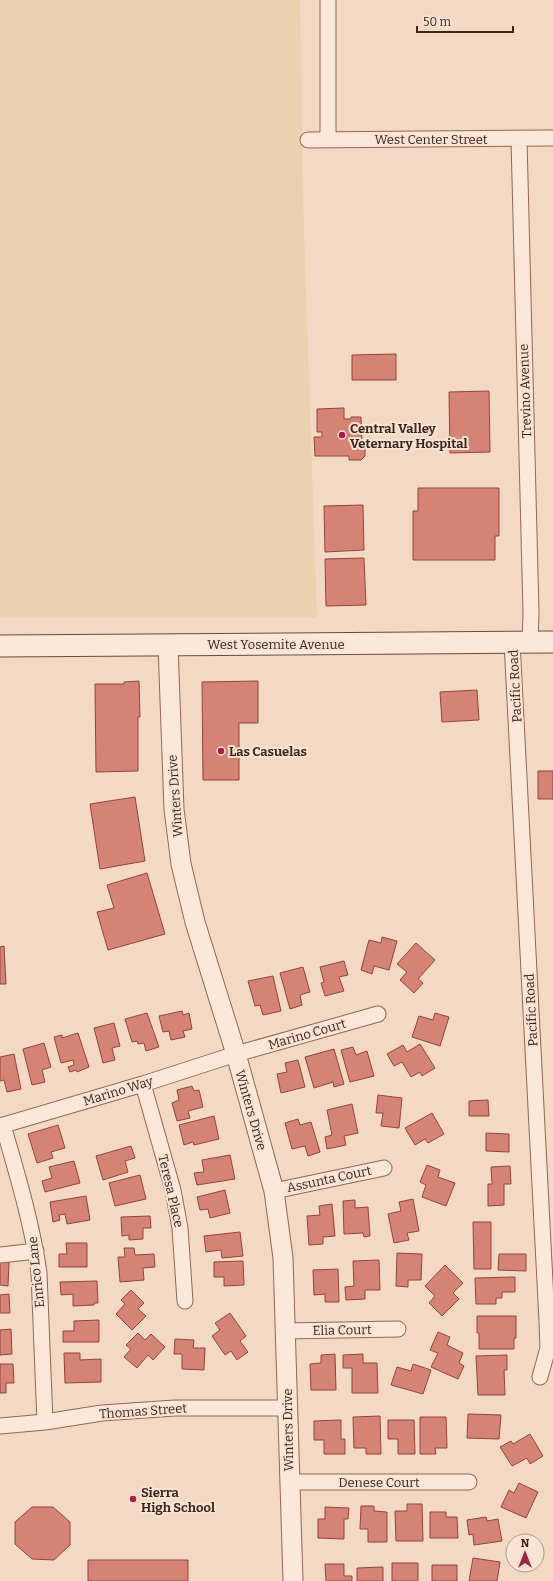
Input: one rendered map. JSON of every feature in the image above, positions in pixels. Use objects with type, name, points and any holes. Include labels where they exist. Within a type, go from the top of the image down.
[{"type":"main road","name":"West Yosemite Avenue","points":[[0,646],[553,642]]},
{"type":"street","points":[[328,0],[328,140]]},
{"type":"street","name":"West Center Street","points":[[308,140],[553,138]]},
{"type":"street","name":"Trevino Avenue","points":[[519,139],[531,612],[521,642]]},
{"type":"street","name":"Pacific Road","points":[[521,642],[548,1348],[540,1377]]},
{"type":"street","name":"Winters Drive","points":[[168,645],[174,809],[181,864],[195,922],[236,1054],[274,1191],[283,1258],[293,1581]]},
{"type":"street","name":"Marino Court","points":[[236,1054],[378,1014]]},
{"type":"street","name":"Marino Way","points":[[1,1126],[143,1084],[236,1054]]},
{"type":"street","name":"Teresa Place","points":[[143,1084],[173,1190],[180,1228],[185,1301]]},
{"type":"street","name":"Enrico Lane","points":[[1,1126],[23,1194],[36,1251],[39,1273],[45,1422]]},
{"type":"street","name":"Assunta Court","points":[[274,1191],[384,1168]]},
{"type":"street","points":[[0,1255],[36,1251]]},
{"type":"street","name":"Elia Court","points":[[285,1331],[398,1329]]},
{"type":"street","name":"Thomas Street","points":[[0,1426],[45,1422],[102,1413],[176,1408],[287,1408]]},
{"type":"street","name":"Denese Court","points":[[289,1482],[469,1482]]},
{"type":"shaded area","points":[[0,0],[300,0],[303,201],[317,618],[0,618]]},
{"type":"building","points":[[396,354],[396,380],[352,380],[352,355]]},
{"type":"building","points":[[489,391],[490,452],[450,453],[449,392]]},
{"type":"building","name":"Central Valley Veternary Hospital","points":[[344,408],[344,419],[361,417],[362,444],[365,444],[365,456],[361,460],[349,460],[349,456],[315,456],[314,437],[322,437],[322,432],[317,432],[317,409]]},
{"type":"building","points":[[418,488],[499,488],[499,536],[495,536],[495,560],[413,560],[413,511],[418,511]]},
{"type":"building","points":[[363,505],[364,550],[325,552],[324,506]]},
{"type":"building","points":[[364,558],[366,605],[326,606],[325,559]]},
{"type":"building","points":[[139,681],[140,717],[138,717],[138,771],[96,772],[95,684],[124,684],[124,682]]},
{"type":"building","name":"Las Casuelas","points":[[258,681],[258,723],[239,723],[239,780],[203,780],[202,682]]},
{"type":"building","points":[[477,690],[479,720],[442,722],[440,692]]},
{"type":"building","points":[[538,771],[553,771],[553,799],[538,799]]},
{"type":"building","points":[[135,797],[145,861],[100,869],[90,804]]},
{"type":"building","points":[[147,873],[165,934],[108,950],[97,912],[114,908],[107,885]]},
{"type":"building","points":[[382,937],[397,941],[389,970],[374,966],[372,974],[361,970],[369,940],[381,943]]},
{"type":"building","points":[[416,943],[435,960],[418,979],[423,983],[414,993],[400,980],[407,972],[397,964]]},
{"type":"building","points":[[4,946],[6,984],[0,984],[0,947]]},
{"type":"building","points":[[344,961],[348,975],[339,977],[344,991],[325,996],[321,983],[324,982],[320,967]]},
{"type":"building","points":[[303,967],[310,992],[300,995],[302,1005],[290,1009],[280,973]]},
{"type":"building","points":[[273,976],[281,1011],[263,1015],[260,1005],[255,1006],[248,981]]},
{"type":"building","points":[[182,1011],[183,1015],[189,1013],[192,1029],[183,1031],[185,1037],[171,1040],[169,1031],[163,1032],[159,1016]]},
{"type":"building","points":[[147,1013],[159,1047],[146,1051],[144,1043],[138,1044],[137,1041],[132,1042],[125,1019]]},
{"type":"building","points":[[435,1013],[449,1017],[440,1046],[412,1037],[419,1016],[433,1020]]},
{"type":"building","points":[[114,1023],[120,1046],[112,1048],[115,1060],[103,1063],[94,1028]]},
{"type":"building","points":[[78,1033],[89,1067],[77,1072],[76,1070],[70,1072],[68,1067],[74,1065],[73,1060],[61,1063],[54,1037],[62,1035],[62,1038]]},
{"type":"building","points":[[44,1043],[51,1067],[42,1070],[45,1082],[32,1085],[23,1049]]},
{"type":"building","points":[[420,1044],[435,1068],[422,1076],[420,1072],[411,1077],[402,1062],[394,1066],[387,1054],[403,1045],[407,1052]]},
{"type":"building","points":[[353,1047],[356,1055],[367,1051],[374,1076],[350,1082],[341,1050]]},
{"type":"building","points":[[334,1049],[344,1084],[334,1087],[333,1082],[314,1088],[305,1057]]},
{"type":"building","points":[[14,1054],[21,1089],[7,1092],[4,1080],[0,1081],[0,1057]]},
{"type":"building","points":[[298,1060],[305,1087],[281,1093],[277,1074],[287,1072],[285,1063]]},
{"type":"building","points":[[192,1086],[194,1091],[199,1090],[203,1107],[188,1111],[190,1118],[177,1121],[172,1103],[179,1100],[177,1090]]},
{"type":"building","points":[[378,1095],[402,1098],[399,1128],[381,1126],[383,1113],[376,1113]]},
{"type":"building","points":[[488,1100],[489,1116],[469,1116],[469,1101]]},
{"type":"building","points":[[352,1104],[358,1133],[344,1136],[346,1145],[327,1149],[325,1137],[332,1135],[327,1110]]},
{"type":"building","points":[[432,1113],[444,1134],[428,1143],[425,1139],[415,1145],[405,1128]]},
{"type":"building","points":[[214,1116],[219,1139],[194,1145],[193,1142],[184,1145],[179,1125]]},
{"type":"building","points":[[298,1119],[300,1125],[311,1122],[320,1152],[308,1156],[305,1146],[292,1149],[285,1123]]},
{"type":"building","points":[[58,1125],[65,1148],[51,1152],[53,1158],[37,1163],[28,1134]]},
{"type":"building","points":[[486,1133],[509,1134],[509,1152],[486,1151]]},
{"type":"building","points":[[131,1146],[135,1158],[125,1161],[128,1172],[103,1180],[96,1156]]},
{"type":"building","points":[[230,1155],[235,1179],[197,1185],[194,1173],[204,1172],[202,1160]]},
{"type":"building","points":[[74,1161],[80,1183],[45,1192],[42,1181],[52,1178],[49,1167]]},
{"type":"building","points":[[427,1165],[440,1170],[438,1177],[455,1183],[446,1206],[422,1197],[426,1185],[420,1182]]},
{"type":"building","points":[[510,1166],[511,1184],[504,1184],[504,1205],[488,1206],[488,1184],[492,1184],[491,1167]]},
{"type":"building","points":[[140,1175],[146,1199],[115,1206],[109,1183]]},
{"type":"building","points":[[225,1190],[230,1213],[210,1218],[208,1209],[200,1210],[197,1197]]},
{"type":"building","points":[[86,1196],[90,1220],[67,1224],[65,1214],[59,1215],[60,1220],[53,1222],[50,1202]]},
{"type":"building","points":[[413,1199],[419,1231],[407,1233],[409,1240],[394,1243],[388,1214],[401,1211],[399,1202]]},
{"type":"building","points":[[355,1200],[355,1208],[368,1207],[370,1236],[364,1237],[363,1233],[344,1234],[343,1201]]},
{"type":"building","points":[[332,1204],[335,1236],[323,1237],[323,1244],[309,1245],[307,1216],[320,1215],[319,1206]]},
{"type":"building","points":[[150,1216],[151,1228],[143,1228],[143,1239],[129,1240],[129,1235],[122,1236],[121,1217]]},
{"type":"building","points":[[473,1222],[491,1222],[491,1269],[474,1269]]},
{"type":"building","points":[[240,1232],[243,1256],[222,1258],[221,1250],[206,1252],[204,1236]]},
{"type":"building","points":[[66,1243],[87,1243],[87,1267],[59,1267],[59,1254],[67,1254]]},
{"type":"building","points":[[124,1248],[134,1248],[135,1255],[154,1254],[155,1267],[143,1268],[144,1280],[120,1282],[118,1257],[125,1257]]},
{"type":"building","points":[[397,1253],[422,1254],[421,1280],[408,1280],[408,1287],[396,1286]]},
{"type":"building","points":[[499,1254],[526,1254],[526,1271],[498,1270]]},
{"type":"building","points":[[379,1260],[380,1290],[365,1290],[365,1299],[346,1300],[345,1287],[354,1286],[353,1261]]},
{"type":"building","points":[[0,1261],[9,1262],[8,1286],[0,1285]]},
{"type":"building","points":[[243,1261],[244,1285],[224,1286],[224,1277],[214,1277],[214,1262]]},
{"type":"building","points":[[445,1265],[463,1283],[453,1293],[459,1299],[442,1316],[429,1303],[435,1296],[425,1286]]},
{"type":"building","points":[[338,1269],[339,1302],[325,1302],[325,1294],[314,1295],[313,1270]]},
{"type":"building","points":[[515,1277],[515,1292],[502,1292],[502,1298],[496,1298],[496,1304],[476,1304],[475,1278]]},
{"type":"building","points":[[97,1281],[98,1303],[94,1303],[94,1305],[73,1306],[73,1294],[61,1295],[60,1282]]},
{"type":"building","points":[[131,1290],[144,1303],[138,1309],[146,1316],[132,1330],[116,1314],[125,1304],[121,1300]]},
{"type":"building","points":[[9,1294],[10,1313],[0,1313],[0,1295]]},
{"type":"building","points":[[230,1313],[246,1336],[240,1341],[248,1352],[237,1360],[231,1351],[225,1355],[212,1336],[220,1330],[215,1323]]},
{"type":"building","points":[[477,1316],[516,1316],[516,1338],[514,1338],[514,1349],[479,1349]]},
{"type":"building","points":[[99,1320],[99,1342],[63,1342],[63,1331],[74,1331],[74,1321]]},
{"type":"building","points":[[11,1329],[12,1354],[0,1355],[0,1330]]},
{"type":"building","points":[[438,1332],[450,1337],[447,1345],[463,1353],[459,1363],[464,1366],[458,1379],[431,1367],[438,1353],[430,1350]]},
{"type":"building","points":[[138,1333],[145,1340],[151,1334],[165,1347],[153,1360],[148,1355],[137,1368],[124,1357],[131,1349],[126,1345]]},
{"type":"building","points":[[175,1339],[194,1340],[193,1348],[205,1348],[204,1370],[182,1369],[182,1354],[174,1354]]},
{"type":"building","points":[[64,1353],[80,1353],[80,1360],[101,1359],[101,1382],[65,1383]]},
{"type":"building","points":[[335,1354],[336,1390],[311,1390],[310,1364],[321,1363],[321,1355]]},
{"type":"building","points":[[363,1354],[363,1363],[377,1363],[378,1393],[352,1393],[352,1368],[343,1368],[343,1355]]},
{"type":"building","points":[[507,1355],[507,1370],[504,1370],[505,1395],[478,1395],[476,1356]]},
{"type":"building","points":[[0,1364],[13,1364],[14,1383],[6,1383],[6,1393],[0,1393]]},
{"type":"building","points":[[413,1364],[431,1370],[423,1394],[391,1385],[397,1367],[411,1371]]},
{"type":"building","points":[[468,1414],[501,1415],[499,1439],[467,1438]]},
{"type":"building","points":[[380,1416],[381,1454],[366,1454],[366,1448],[354,1448],[353,1417]]},
{"type":"building","points":[[420,1417],[446,1417],[447,1448],[435,1448],[436,1454],[420,1454]]},
{"type":"building","points":[[341,1420],[341,1439],[345,1439],[345,1454],[324,1454],[324,1440],[314,1440],[314,1421]]},
{"type":"building","points":[[388,1420],[414,1420],[415,1454],[398,1454],[398,1439],[388,1439]]},
{"type":"building","points":[[530,1434],[543,1456],[530,1464],[527,1458],[512,1466],[500,1447],[511,1441],[513,1444]]},
{"type":"building","points":[[519,1483],[538,1492],[526,1518],[501,1507],[509,1490],[514,1493]]},
{"type":"building","points":[[407,1504],[422,1504],[423,1541],[396,1541],[395,1511],[407,1511]]},
{"type":"building","points":[[361,1506],[374,1506],[374,1511],[387,1512],[387,1542],[368,1542],[368,1529],[360,1529]]},
{"type":"building","points":[[32,1507],[53,1507],[70,1522],[70,1545],[54,1560],[32,1559],[15,1544],[15,1522]]},
{"type":"building","points":[[325,1507],[349,1508],[348,1519],[344,1519],[344,1539],[318,1538],[318,1519],[325,1519]]},
{"type":"building","points":[[430,1512],[446,1512],[446,1517],[457,1517],[458,1538],[430,1538]]},
{"type":"building","points":[[486,1517],[487,1521],[498,1519],[502,1541],[474,1545],[473,1534],[469,1535],[467,1520]]},
{"type":"building","points":[[473,1558],[500,1562],[497,1581],[469,1581]]},
{"type":"building","points":[[88,1560],[188,1560],[188,1581],[88,1581]]},
{"type":"building","points":[[392,1563],[418,1563],[418,1581],[392,1581]]},
{"type":"building","points":[[325,1564],[344,1564],[344,1576],[352,1576],[352,1581],[326,1581]]},
{"type":"building","points":[[432,1565],[457,1565],[457,1581],[432,1581]]},
{"type":"building","points":[[383,1567],[383,1581],[357,1581],[357,1568]]},
{"type":"place","name":"Central Valley Veternary Hospital","points":[[342,435]]},
{"type":"place","name":"Las Casuelas","points":[[221,751]]},
{"type":"place","name":"Sierra High School","points":[[133,1499]]}]
